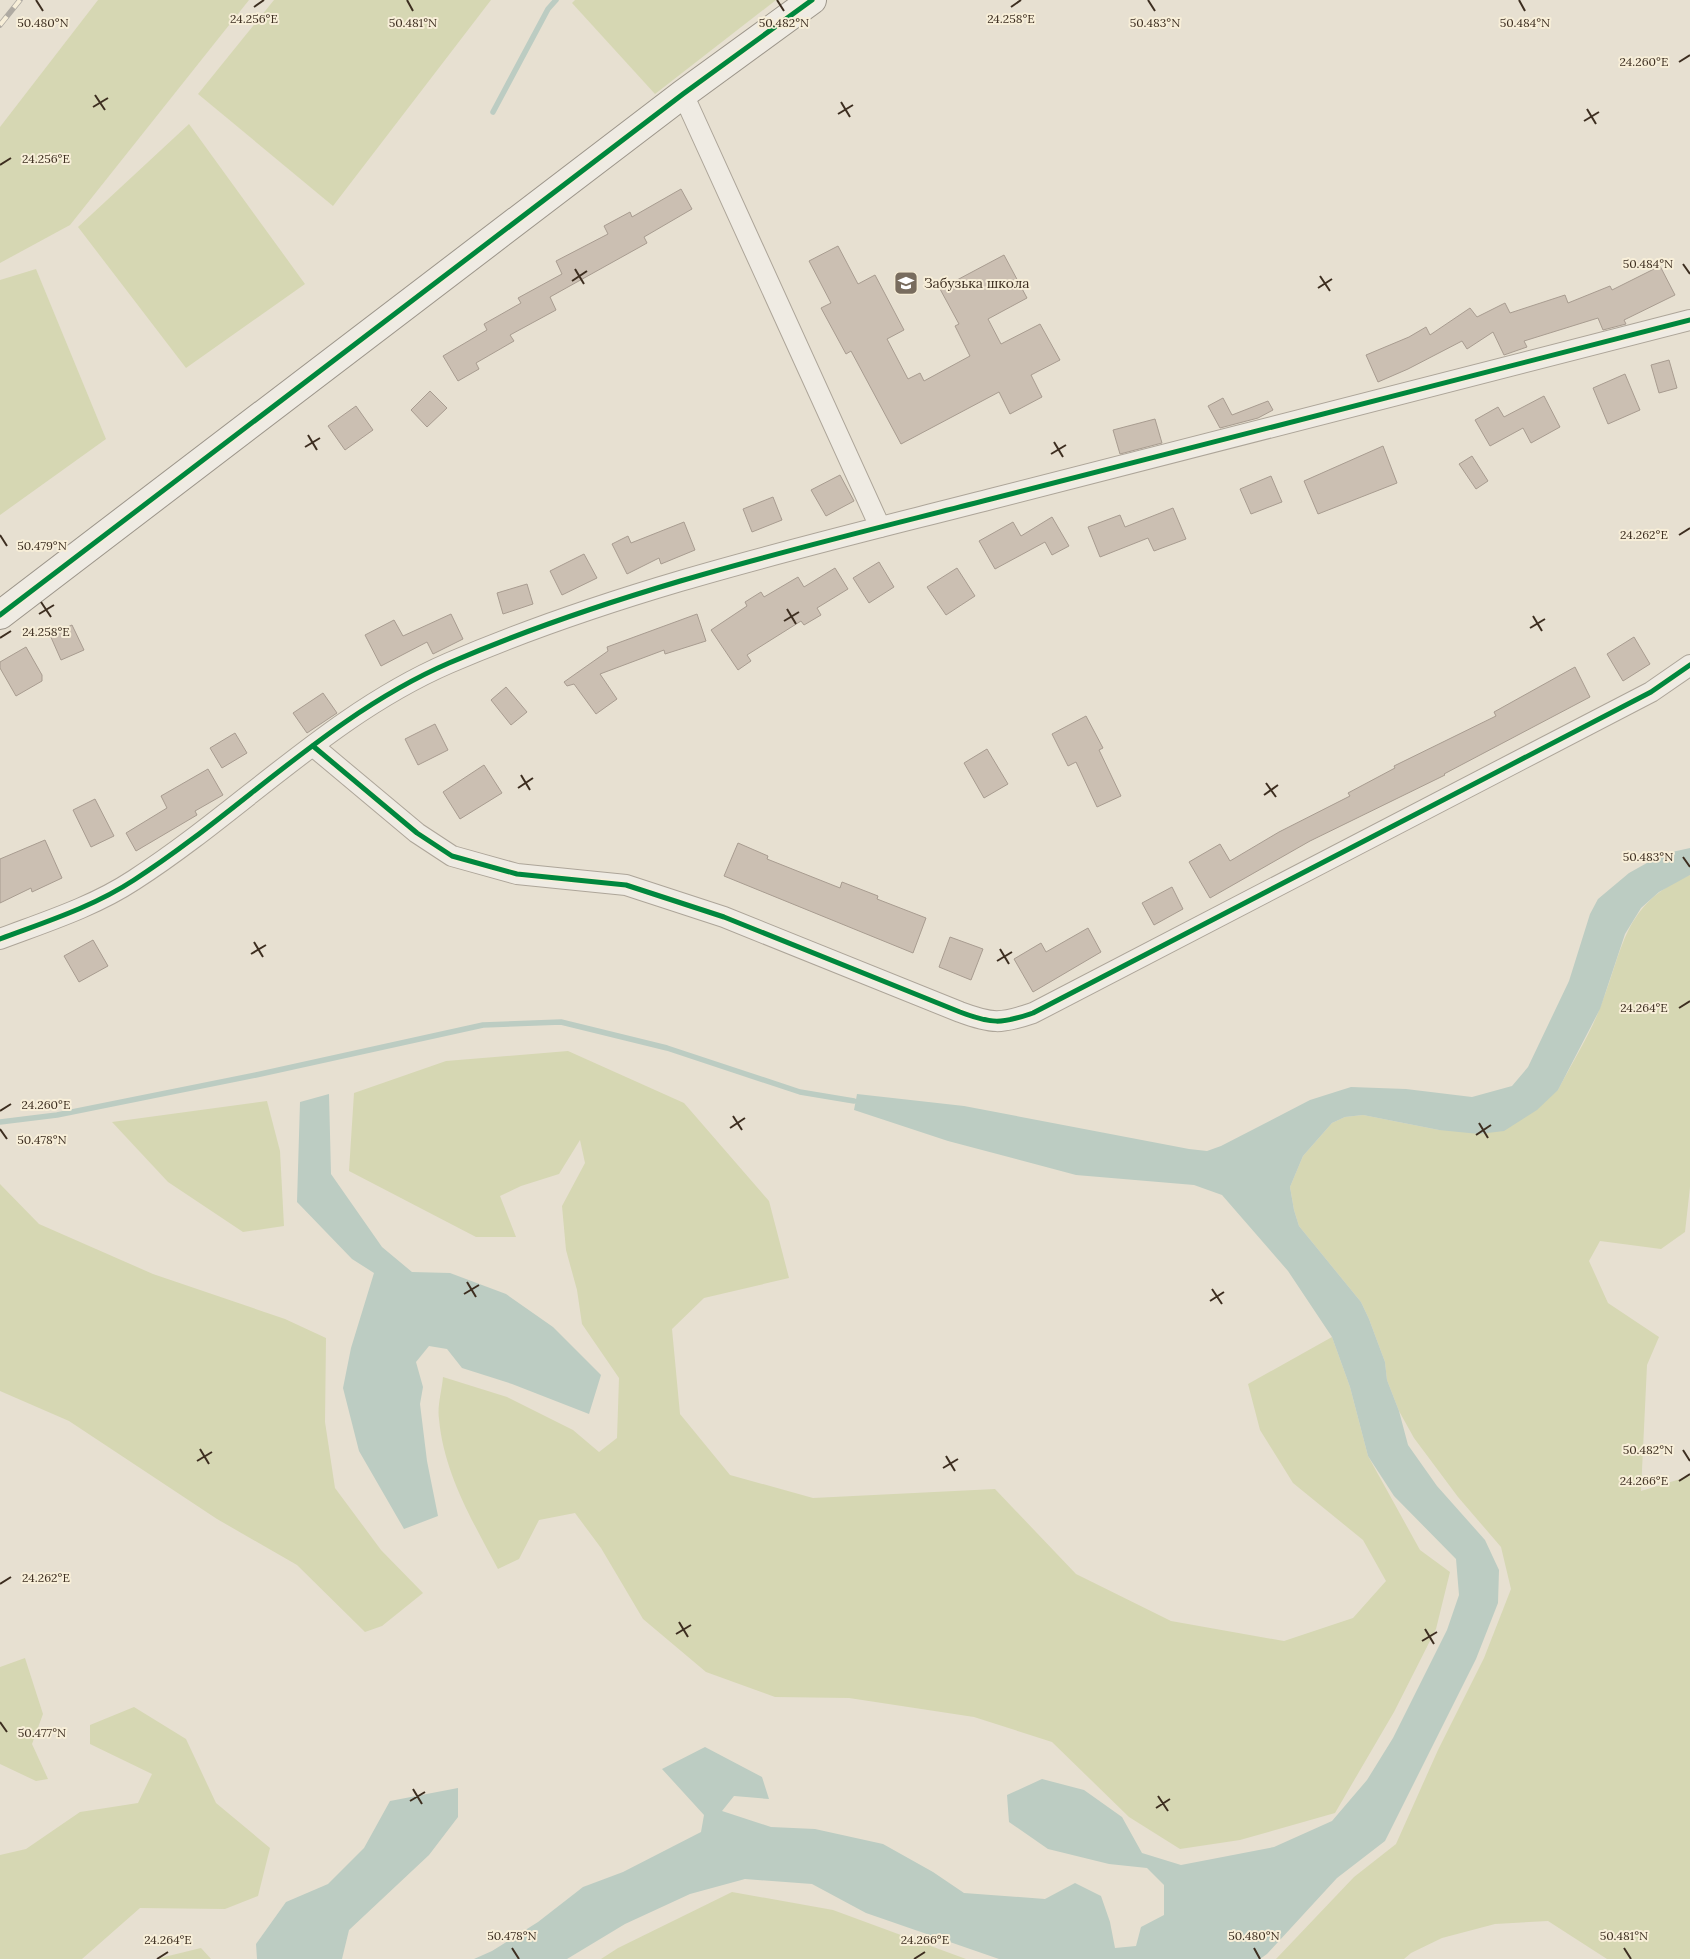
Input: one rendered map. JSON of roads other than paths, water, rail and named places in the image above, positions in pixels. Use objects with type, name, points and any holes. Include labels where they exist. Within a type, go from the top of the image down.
[{"type":"street","points":[[0,615],[682,94],[812,0]]},
{"type":"street","points":[[682,94],[880,527]]},
{"type":"street","points":[[0,939],[78,910],[131,882],[230,812],[313,746],[380,698],[446,664],[546,624],[733,565],[1690,320]]},
{"type":"street","points":[[313,746],[417,833],[452,856],[517,874],[626,885],[724,917],[960,1012],[986,1021],[1008,1022],[1033,1013],[1642,696],[1690,665]]},
{"type":"waterway","points":[[493,112],[548,9],[556,0]]},
{"type":"waterway","points":[[0,1122],[57,1115],[256,1075],[483,1025],[561,1022],[667,1048],[800,1092],[854,1101]]},
{"type":"railway","points":[[0,25],[20,0]]},
{"type":"place","name":"Забузька школа","points":[[906,283]]}]
